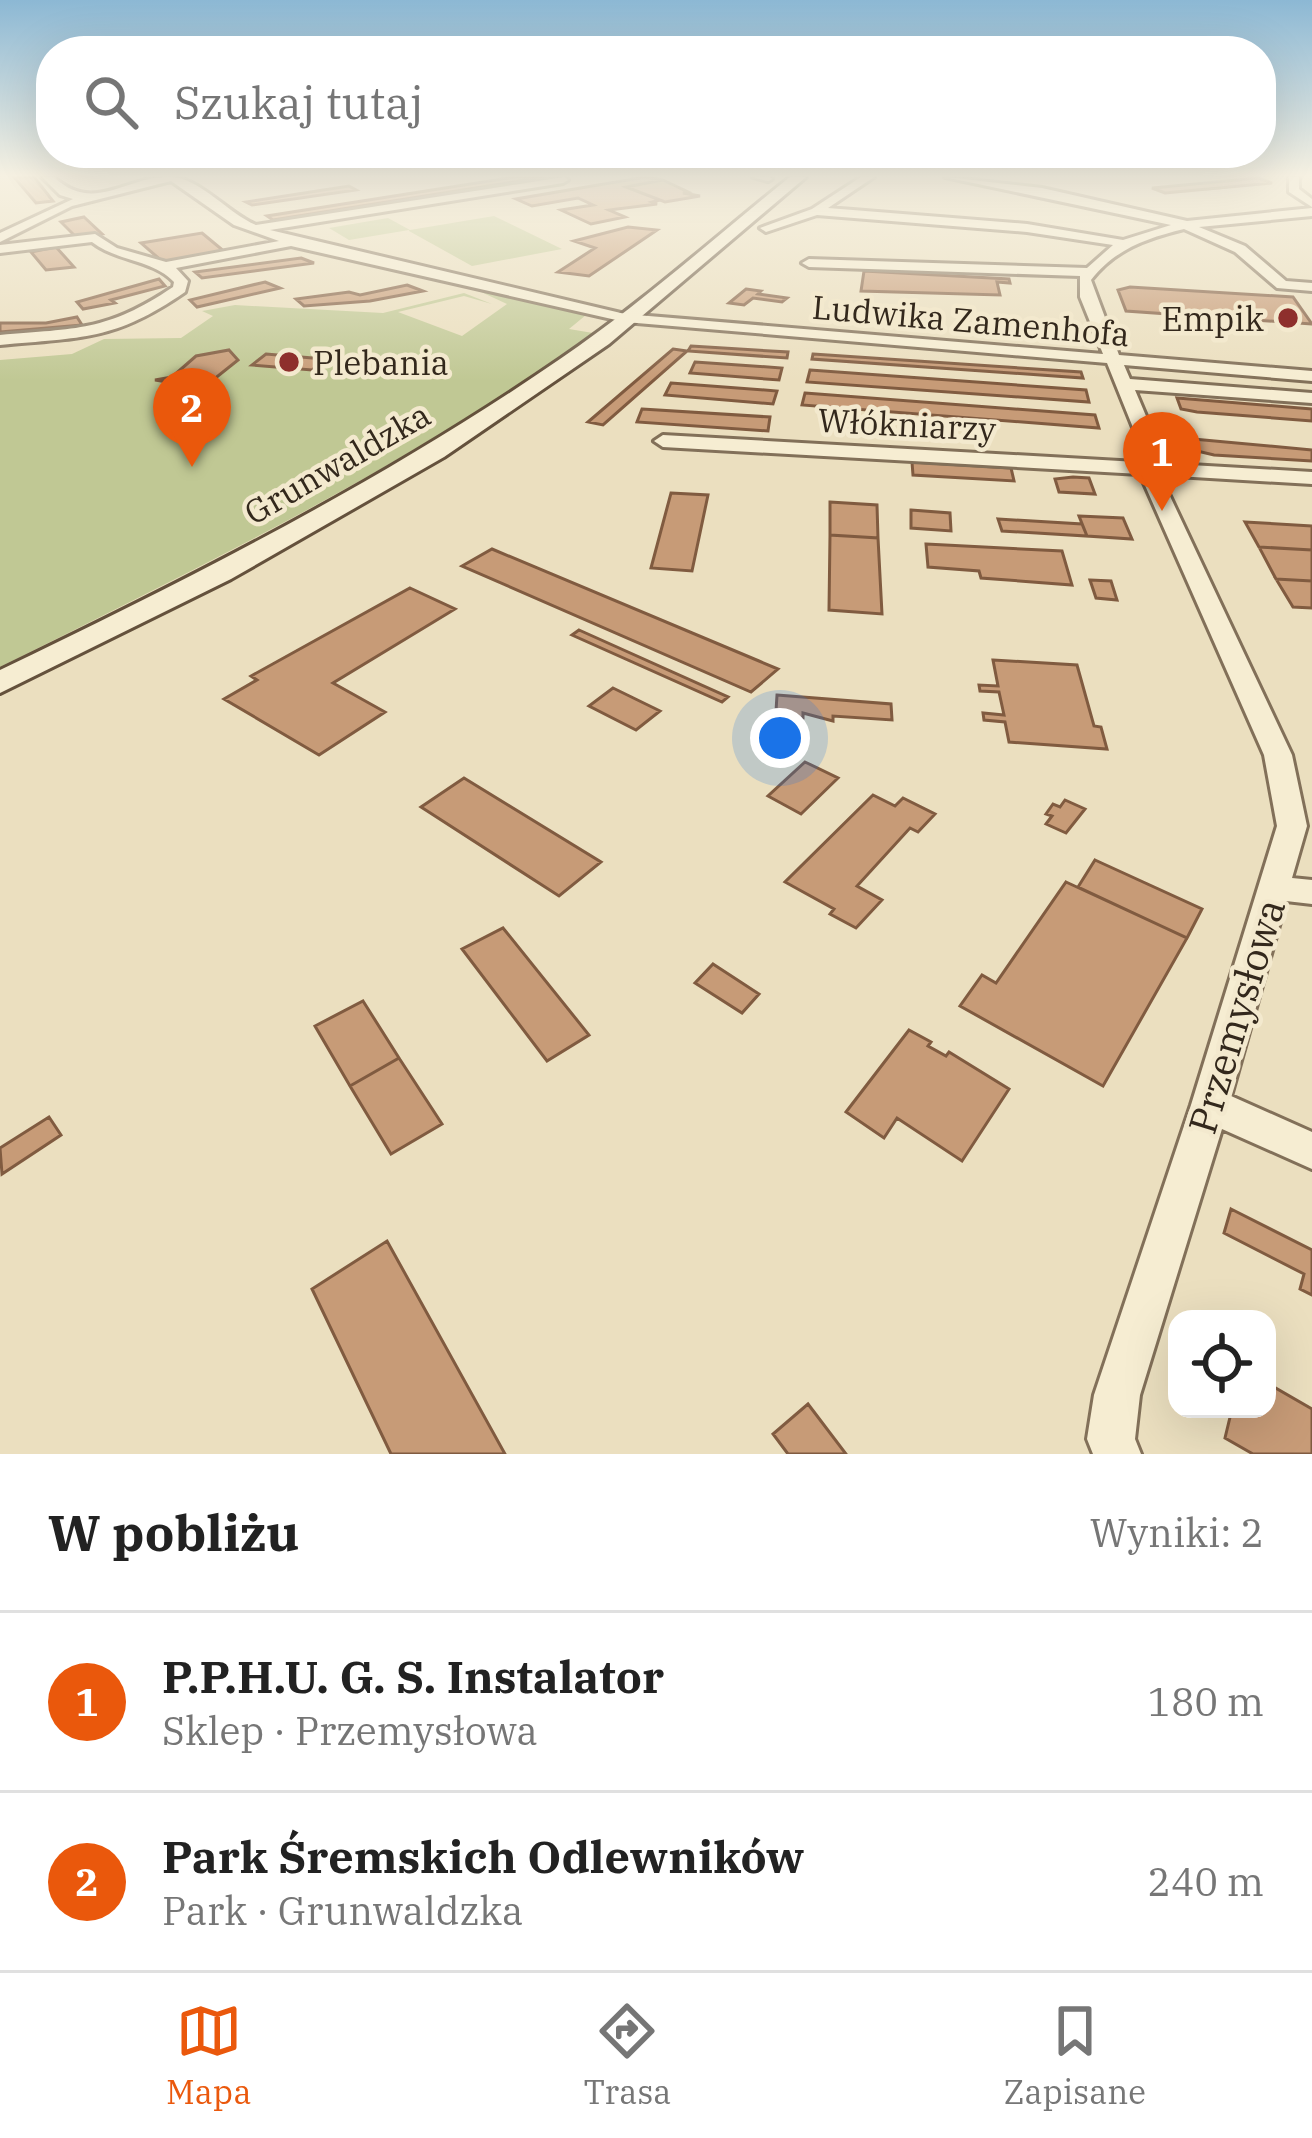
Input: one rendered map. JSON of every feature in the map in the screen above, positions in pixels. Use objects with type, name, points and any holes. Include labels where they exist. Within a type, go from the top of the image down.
[{"type":"main road","name":"Grunwaldzka","points":[[0,683],[189,588],[379,481],[569,363],[716,245]]},
{"type":"street","points":[[0,249],[36,245]]},
{"type":"street","points":[[104,245],[166,266],[277,245]]},
{"type":"street","name":"Ludwika Zamenhofa","points":[[305,245],[626,318],[1118,373],[1312,376]]},
{"type":"street","points":[[809,262],[1088,272],[1119,245]]},
{"type":"street","points":[[1232,245],[1282,285],[1312,287]]},
{"type":"street","points":[[0,340],[84,334],[125,324],[180,290],[181,281],[166,266]]},
{"type":"street","name":"Przemysłowa","points":[[1088,272],[1084,280],[1087,297],[1144,435],[1147,468],[1278,755],[1292,826],[1117,1396],[1111,1439],[1117,1454]]},
{"type":"street","points":[[1118,373],[1312,398]]},
{"type":"street","name":"Włókniarzy","points":[[663,441],[1312,478]]},
{"type":"street","points":[[1275,888],[1312,892]]},
{"type":"street","points":[[1210,1105],[1312,1151]]},
{"type":"green space","points":[[435,245],[553,245],[562,249],[472,266]]},
{"type":"green space","points":[[479,291],[586,315],[569,329],[593,333],[378,471],[0,667],[0,360],[72,354],[104,339],[181,338],[213,316],[202,311],[235,305],[383,313],[464,293],[492,304],[464,296],[398,312],[462,336],[507,304]]},
{"type":"building","points":[[143,245],[216,245],[225,252],[163,262]]},
{"type":"building","points":[[586,245],[635,245],[589,276],[558,272],[595,248]]},
{"type":"building","points":[[56,247],[74,267],[46,270],[31,252]]},
{"type":"building","points":[[301,258],[314,263],[202,278],[195,272]]},
{"type":"building","points":[[864,271],[1009,279],[1010,283],[997,282],[1000,295],[861,291]]},
{"type":"building","points":[[159,279],[165,286],[111,300],[115,303],[83,309],[77,302]]},
{"type":"building","points":[[265,282],[280,288],[197,307],[190,300]]},
{"type":"building","points":[[407,285],[423,291],[304,306],[296,299],[349,292],[360,295]]},
{"type":"building","points":[[746,289],[761,291],[758,294],[787,298],[729,303]]},
{"type":"building","points":[[1118,290],[1293,297],[1312,324],[1126,311]]},
{"type":"building","points":[[77,317],[82,325],[0,332],[0,323]]},
{"type":"building","points":[[691,346],[788,352],[787,358],[688,351]]},
{"type":"building","points":[[673,349],[687,351],[603,425],[588,422]]},
{"type":"building","points":[[229,350],[238,360],[203,388],[155,380],[172,377],[196,356]]},
{"type":"building","name":"Plebania","points":[[266,354],[324,359],[312,370],[252,365]]},
{"type":"building","points":[[813,354],[1081,372],[1083,378],[812,359]]},
{"type":"building","points":[[695,362],[782,368],[779,380],[690,373]]},
{"type":"building","points":[[810,370],[1086,390],[1089,402],[807,382]]},
{"type":"building","points":[[671,383],[777,391],[773,404],[665,395]]},
{"type":"building","points":[[805,393],[1095,415],[1099,428],[802,405]]},
{"type":"building","points":[[1177,398],[1312,409],[1312,421],[1197,412],[1181,409]]},
{"type":"building","points":[[642,409],[770,417],[768,431],[637,422]]},
{"type":"building","points":[[1193,439],[1312,450],[1312,461],[1214,455],[1197,451]]},
{"type":"building","points":[[912,462],[1011,468],[1014,481],[913,475]]},
{"type":"building","points":[[1089,478],[1095,494],[1059,492],[1055,479]]},
{"type":"building","points":[[671,493],[708,495],[692,571],[651,568]]},
{"type":"building","points":[[830,502],[877,505],[878,538],[830,535]]},
{"type":"building","points":[[911,510],[950,513],[951,531],[911,528]]},
{"type":"building","points":[[1079,516],[1123,518],[1132,539],[1087,536]]},
{"type":"building","points":[[998,519],[1082,524],[1087,536],[1002,531]]},
{"type":"building","points":[[1245,522],[1312,526],[1312,550],[1259,547]]},
{"type":"building","points":[[830,535],[878,538],[882,614],[829,610]]},
{"type":"building","points":[[926,544],[1062,551],[1072,585],[981,578],[979,571],[928,567]]},
{"type":"building","points":[[1259,547],[1312,550],[1312,581],[1276,579]]},
{"type":"building","points":[[492,549],[778,669],[751,692],[462,566]]},
{"type":"building","points":[[1276,579],[1312,581],[1312,608],[1293,607]]},
{"type":"building","points":[[1090,580],[1111,581],[1117,600],[1096,598]]},
{"type":"building","points":[[410,588],[455,609],[333,683],[385,712],[319,755],[224,699],[257,680],[251,676]]},
{"type":"building","points":[[579,630],[728,697],[722,702],[572,635]]},
{"type":"building","points":[[993,660],[1077,665],[1094,726],[1101,727],[1107,749],[1009,742],[1005,722],[984,720],[983,713],[1004,715],[999,692],[980,691],[979,685],[998,686]]},
{"type":"building","points":[[613,688],[660,711],[636,730],[589,706]]},
{"type":"building","points":[[777,695],[891,704],[892,720],[833,716],[833,721],[803,713],[803,718],[787,717],[787,712],[776,711]]},
{"type":"building","points":[[805,762],[838,778],[801,814],[768,796]]},
{"type":"building","points":[[464,778],[601,862],[559,896],[421,807]]},
{"type":"building","points":[[873,795],[895,806],[903,798],[935,814],[918,832],[910,828],[857,886],[882,900],[856,928],[830,914],[834,909],[785,882]]},
{"type":"building","points":[[1065,800],[1085,809],[1066,833],[1046,824],[1053,804],[1060,807]]},
{"type":"building","points":[[1095,860],[1202,909],[1187,938],[1078,887]]},
{"type":"building","points":[[1066,882],[1187,938],[1103,1086],[960,1006],[982,975],[996,983]]},
{"type":"building","points":[[503,928],[589,1035],[547,1061],[462,949]]},
{"type":"building","points":[[713,964],[759,994],[742,1013],[695,983]]},
{"type":"building","points":[[363,1001],[399,1058],[350,1086],[315,1026]]},
{"type":"building","points":[[909,1030],[931,1042],[928,1046],[946,1056],[949,1052],[1009,1089],[962,1161],[897,1118],[884,1138],[846,1112]]},
{"type":"building","points":[[399,1058],[442,1124],[391,1154],[350,1086]]},
{"type":"building","points":[[49,1117],[61,1135],[2,1174],[0,1148]]},
{"type":"building","points":[[1231,1209],[1312,1250],[1312,1295],[1300,1289],[1304,1274],[1224,1233]]},
{"type":"building","points":[[387,1241],[505,1454],[391,1454],[312,1289]]},
{"type":"building","points":[[1276,1388],[1312,1409],[1312,1454],[1253,1454],[1225,1438],[1230,1418],[1276,1418]]},
{"type":"building","points":[[808,1404],[846,1454],[788,1454],[773,1434]]},
{"type":"place","name":"Empik","points":[[1288,318]]},
{"type":"place","name":"Plebania","points":[[289,362]]},
{"type":"place","name":"Park Śremskich Odlewników","points":[[192,467]]},
{"type":"place","name":"P.P.H.U. G. S. Instalator","points":[[1162,511]]}]
